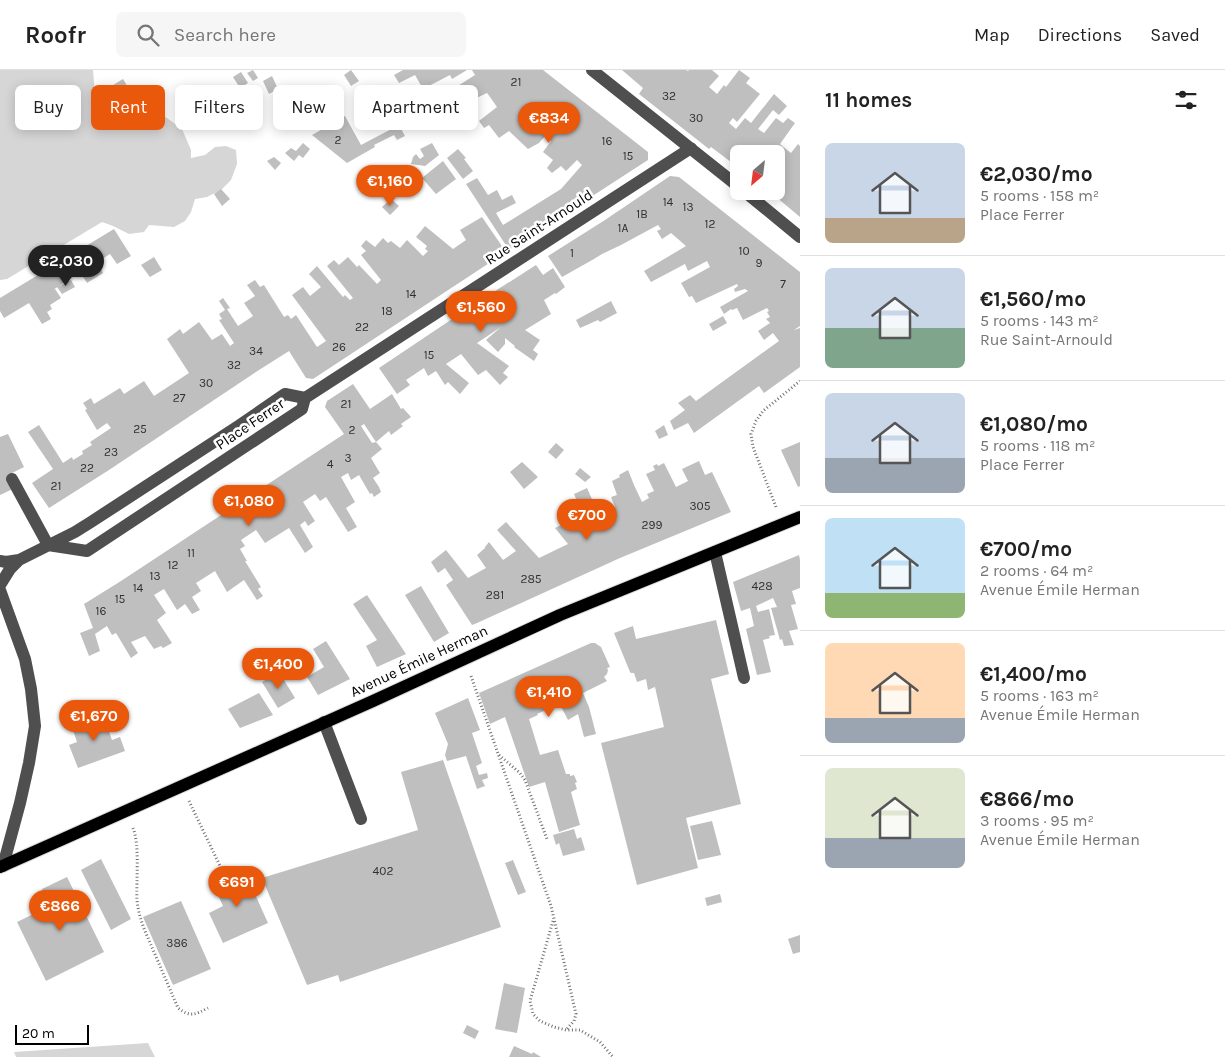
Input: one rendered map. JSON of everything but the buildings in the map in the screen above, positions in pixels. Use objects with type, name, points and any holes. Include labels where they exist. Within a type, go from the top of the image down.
[{"type":"main road","name":"Avenue Émile Herman","points":[[1,866],[560,615],[800,517]]},
{"type":"street","points":[[592,70],[730,180]]},
{"type":"street","name":"Rue Saint-Arnould","points":[[305,398],[691,148]]},
{"type":"street","points":[[755,200],[800,237]]},
{"type":"street","name":"Place Ferrer","points":[[285,394],[305,398],[302,409],[87,551],[48,545],[92,522],[285,394]]},
{"type":"street","points":[[0,585],[10,569],[19,560],[48,545],[12,479]]},
{"type":"street","points":[[715,552],[744,678]]},
{"type":"street","points":[[0,561],[19,560]]},
{"type":"street","points":[[0,590],[25,659],[32,690],[34,726],[29,763],[20,803],[1,866]]},
{"type":"street","points":[[324,722],[361,819]]},
{"type":"path","points":[[783,524],[753,447],[751,434],[756,421],[763,411],[800,380]]},
{"type":"path","points":[[465,658],[551,906],[576,1014],[574,1022],[566,1030]]},
{"type":"path","points":[[498,753],[525,780],[547,839]]},
{"type":"path","points":[[182,786],[222,868]]},
{"type":"path","points":[[124,811],[135,832],[137,900],[140,918],[145,931],[178,1008],[184,1013],[195,1014],[208,1008]]},
{"type":"path","points":[[554,918],[530,1001],[533,1014],[540,1022],[554,1027],[566,1030],[580,1030],[600,1042],[613,1057]]},
{"type":"shaded area","points":[[0,70],[93,70],[94,85],[91,85],[91,130],[165,130],[165,117],[175,124],[175,130],[182,130],[191,150],[191,158],[205,155],[215,147],[226,146],[236,150],[237,164],[231,180],[221,190],[207,197],[195,199],[191,212],[185,221],[174,227],[149,225],[144,232],[129,234],[102,222],[7,279],[0,280]]},
{"type":"shaded area","points":[[148,1043],[155,1057],[16,1057],[14,1052]]}]
